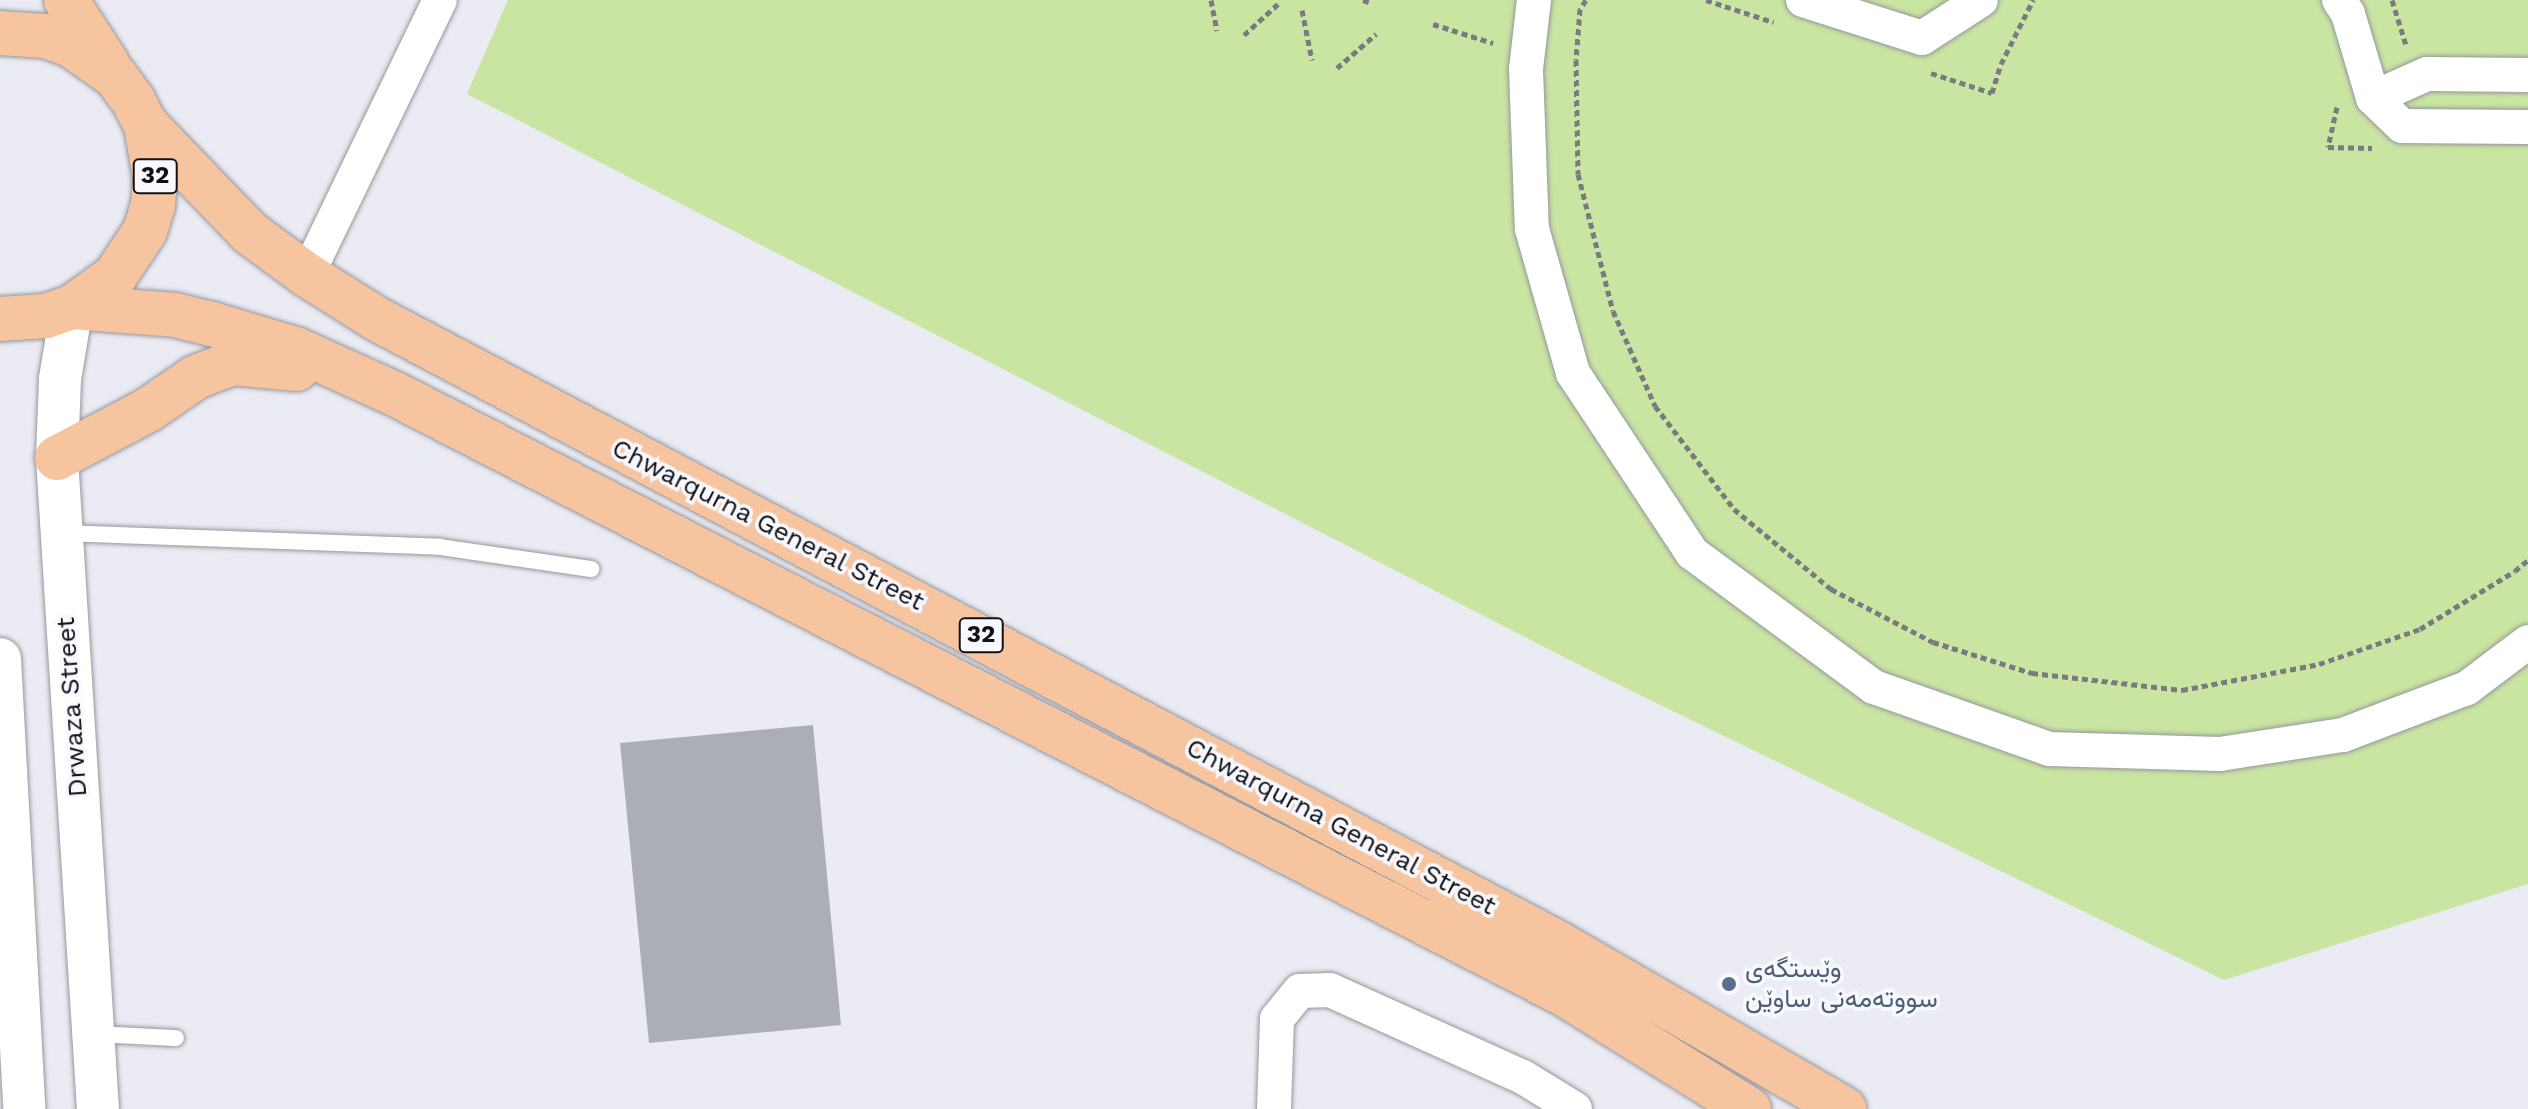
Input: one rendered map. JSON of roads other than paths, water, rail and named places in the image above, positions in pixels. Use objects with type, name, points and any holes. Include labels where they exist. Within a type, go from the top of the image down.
[{"type":"highway","name":"32","points":[[0,319],[46,316],[72,307],[115,276],[145,231],[153,205],[155,178],[146,125],[133,100],[66,0]]},
{"type":"highway","name":"32","points":[[0,33],[45,36],[71,45],[116,77]]},
{"type":"highway","name":"Chwarqurna General Street","points":[[146,125],[250,233],[307,275],[453,361],[1030,661],[1558,943],[1844,1109]]},
{"type":"highway","name":"Chwarqurna General Street","points":[[72,307],[175,315],[212,324],[298,350],[395,394],[1564,994],[1749,1109]]},
{"type":"highway","points":[[57,458],[148,410],[196,377],[233,363],[290,367],[395,394]]},
{"type":"street","points":[[307,275],[440,0]]},
{"type":"street","points":[[1534,0],[1528,54],[1532,229],[1573,373],[1692,553],[1874,687],[2049,749],[2220,754],[2343,735],[2467,688],[2528,642]]},
{"type":"street","points":[[1803,0],[1922,38],[1981,0]]},
{"type":"street","points":[[2339,0],[2348,14],[2373,98],[2402,126],[2528,127]]},
{"type":"street","points":[[2373,98],[2427,74],[2528,75]]},
{"type":"street","name":"Drwaza Street","points":[[72,307],[60,379],[57,458],[98,1109]]},
{"type":"street","points":[[0,659],[24,1109]]},
{"type":"street","points":[[1274,1109],[1277,1019],[1300,991],[1330,990],[1523,1077],[1575,1109]]},
{"type":"lane","points":[[61,533],[440,547],[591,569]]},
{"type":"lane","points":[[93,1034],[176,1038]]},
{"type":"place","name":"وێستگەی سووتەمەنی ساوێن","points":[[1729,984]]}]
